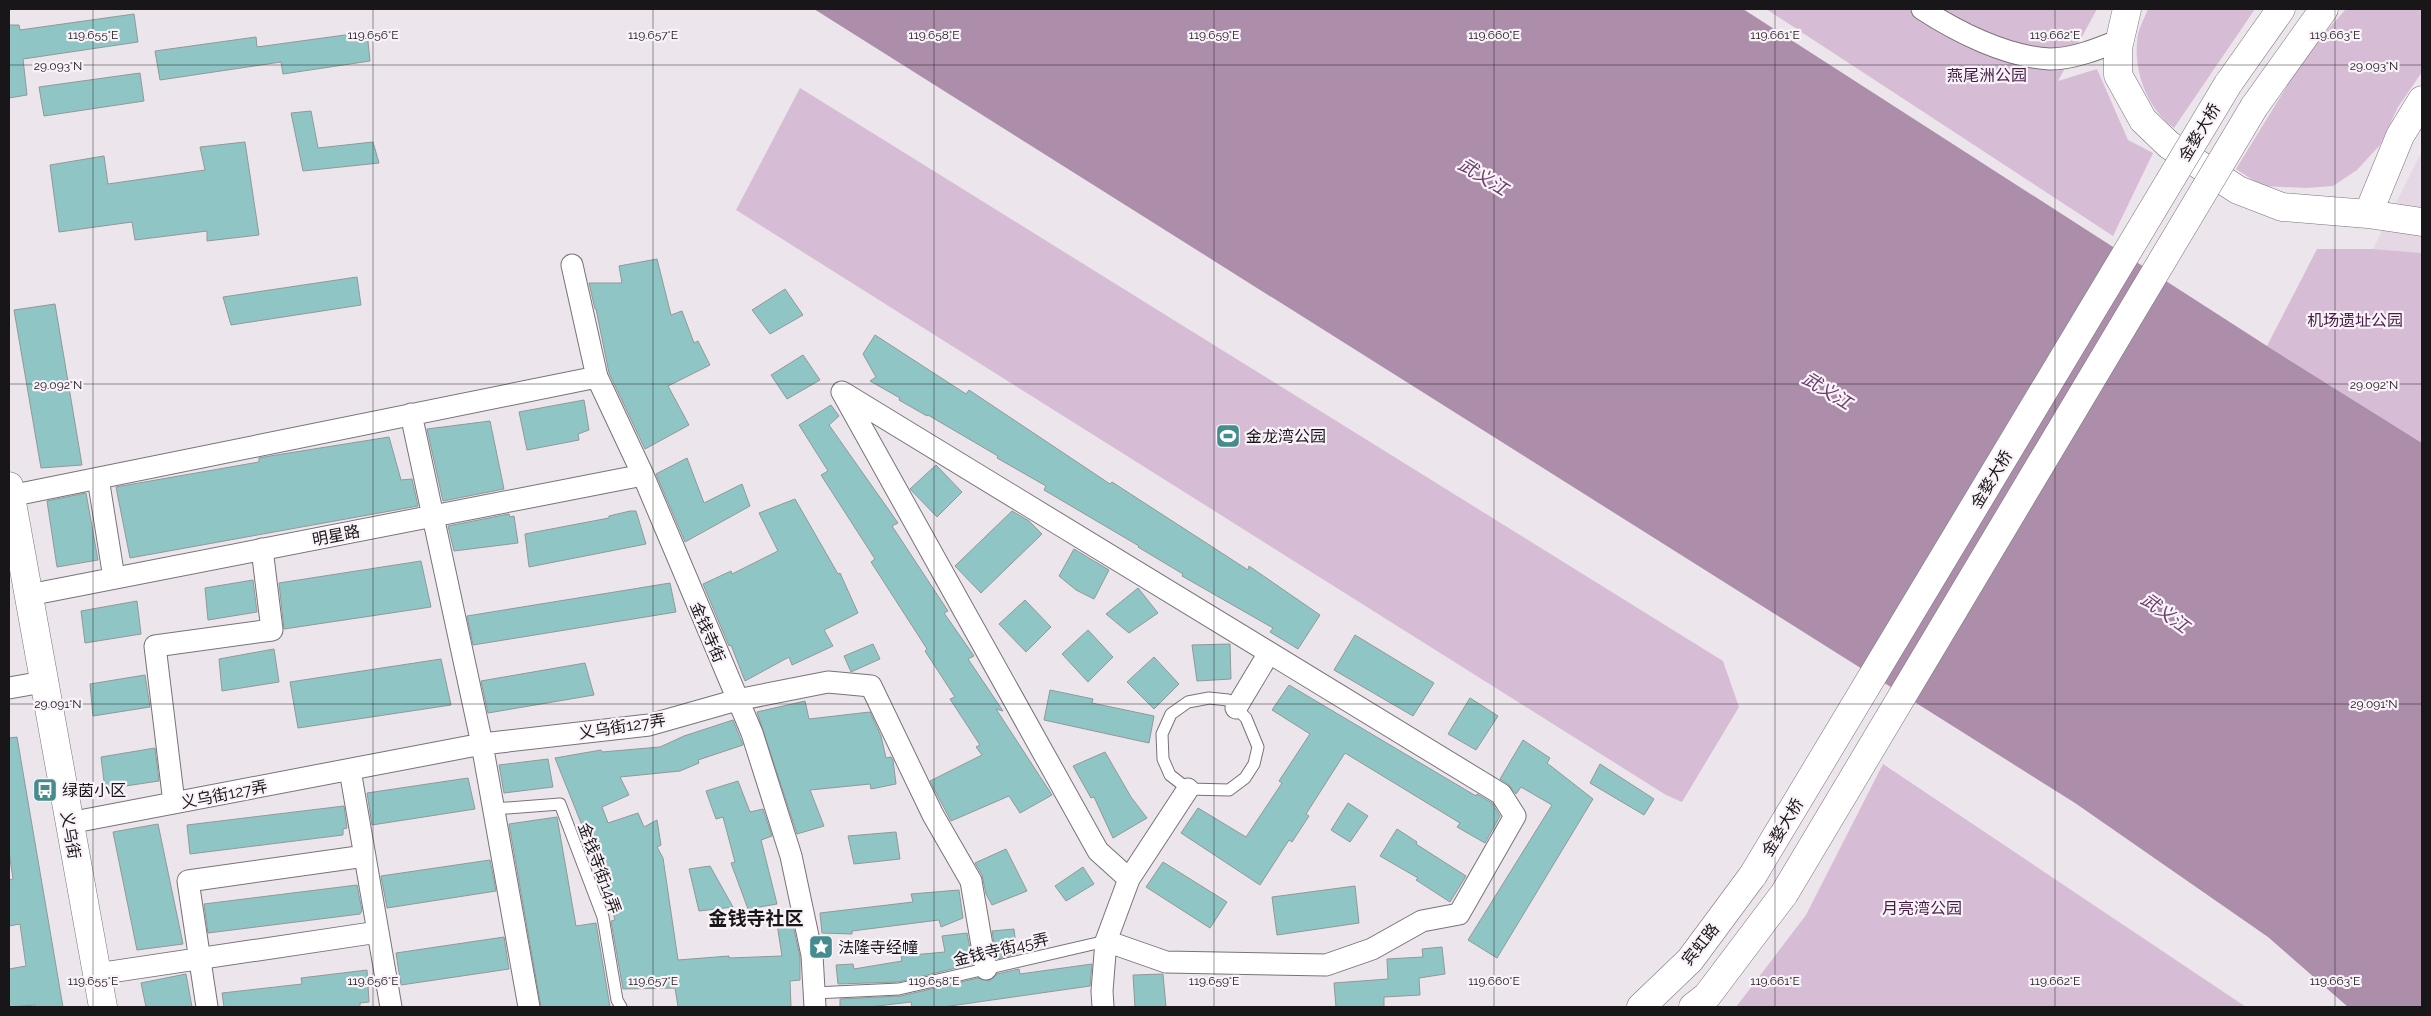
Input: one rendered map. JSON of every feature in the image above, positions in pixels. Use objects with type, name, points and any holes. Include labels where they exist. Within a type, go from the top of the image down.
[{"type":"main road","points":[[2127,9],[2120,40],[2118,75],[2143,120],[2169,146],[2238,190],[2282,207],[2368,214],[2422,222]]},
{"type":"main road","name":"金婺大桥","points":[[1753,875],[2228,84],[2281,9]]},
{"type":"main road","points":[[1693,1007],[1707,996],[1784,894],[2254,107],[2324,9]]},
{"type":"main road","points":[[2368,214],[2400,136],[2422,100]]},
{"type":"main road","name":"义乌街","points":[[10,491],[103,1007]]},
{"type":"main road","name":"宾虹路","points":[[1641,1007],[1690,960],[1753,875]]},
{"type":"street","points":[[1922,9],[1953,29],[2003,49],[2050,59],[2090,52],[2120,40]]},
{"type":"street","name":"金钱寺街","points":[[572,265],[597,377],[643,475],[752,733],[791,856],[812,955],[815,1000]]},
{"type":"street","points":[[10,491],[98,478],[597,377]]},
{"type":"street","points":[[1106,941],[1166,962],[1326,965],[1372,949],[1422,921],[1459,914],[1516,816],[1501,794],[842,392],[1098,851],[1129,880]]},
{"type":"street","points":[[411,414],[435,516],[482,744],[529,1007]]},
{"type":"street","name":"明星路","points":[[29,595],[643,475]]},
{"type":"street","points":[[98,478],[114,578]]},
{"type":"street","points":[[174,803],[155,646],[272,630],[262,550]]},
{"type":"street","points":[[1236,708],[1269,652]]},
{"type":"street","points":[[9,688],[43,682]]},
{"type":"street","name":"义乌街127弄","points":[[69,823],[482,744],[649,725],[737,700],[828,682],[871,686],[933,815],[971,881],[986,969]]},
{"type":"street","points":[[350,770],[391,1007]]},
{"type":"street","points":[[1103,1007],[1102,992],[1106,941],[1129,880],[1188,790]]},
{"type":"street","points":[[207,1007],[188,881],[365,856]]},
{"type":"street","points":[[97,974],[378,932]]},
{"type":"lane","points":[[1209,698],[1228,700],[1236,708],[1246,718],[1258,747],[1254,764],[1245,778],[1229,790],[1188,790],[1170,775],[1163,760],[1162,734],[1171,714],[1188,702],[1209,698]]},
{"type":"lane","name":"金钱寺街14弄","points":[[494,809],[560,804],[603,917],[617,1000],[621,1007]]},
{"type":"lane","name":"金钱寺街45弄","points":[[815,1000],[899,989],[1106,941]]},
{"type":"shaded area","points":[[2422,151],[2422,253],[2373,249]]},
{"type":"green space","name":"燕尾洲公园","points":[[1766,9],[2097,9],[2058,81],[2097,69],[2128,140],[2153,153],[2113,236]]},
{"type":"green space","points":[[2148,9],[2255,9],[2174,128],[2156,109],[2143,86],[2139,74],[2137,60],[2138,34]]},
{"type":"green space","points":[[2346,9],[2422,9],[2422,72],[2398,107],[2380,145],[2357,170],[2333,186],[2307,188],[2262,186],[2236,169],[2308,52]]},
{"type":"green space","name":"金龙湾公园","points":[[800,88],[1723,661],[1739,707],[1682,802],[1666,795],[736,210]]},
{"type":"green space","name":"机场遗址公园","points":[[2317,249],[2373,249],[2422,253],[2422,443],[2267,346]]},
{"type":"green space","name":"月亮湾公园","points":[[1883,764],[2246,1007],[1736,1007],[1806,915]]},
{"type":"water","name":"武义江","points":[[814,9],[1743,9],[2267,346],[2422,443],[2422,1007],[2348,1007],[2268,937],[2075,803]]},
{"type":"building","points":[[134,14],[138,42],[23,59],[27,95],[9,98],[9,25],[19,25],[20,30]]},
{"type":"building","points":[[367,32],[370,61],[283,74],[281,62],[160,80],[155,51],[256,37],[257,47]]},
{"type":"building","points":[[140,73],[144,101],[44,116],[39,87]]},
{"type":"building","points":[[311,111],[318,148],[373,142],[379,163],[303,171],[291,113]]},
{"type":"building","points":[[245,142],[259,235],[207,241],[207,231],[135,240],[132,222],[59,232],[50,165],[104,156],[108,184],[205,170],[200,147]]},
{"type":"building","points":[[657,259],[671,315],[682,311],[694,343],[698,341],[710,365],[668,386],[689,425],[645,449],[609,373],[589,283],[622,283],[619,266]]},
{"type":"building","points":[[357,277],[361,305],[231,325],[223,297]]},
{"type":"building","points":[[785,289],[803,315],[770,334],[752,310]]},
{"type":"building","points":[[55,304],[82,465],[41,468],[14,310]]},
{"type":"building","points":[[875,335],[966,394],[969,390],[1110,484],[1112,482],[1248,570],[1249,566],[1320,615],[1298,649],[1270,632],[1273,628],[1182,576],[1183,574],[1139,546],[1044,490],[1046,486],[997,458],[998,456],[899,400],[900,398],[870,381],[876,377],[863,354]]},
{"type":"building","points":[[803,355],[820,380],[787,399],[771,375]]},
{"type":"building","points":[[584,400],[589,430],[578,434],[579,440],[527,450],[519,412]]},
{"type":"building","points":[[831,405],[839,416],[829,425],[898,523],[892,526],[948,611],[944,613],[974,656],[968,659],[1003,711],[996,709],[1052,795],[1020,813],[1009,796],[951,821],[930,781],[982,755],[976,747],[980,745],[950,699],[955,697],[925,651],[927,649],[871,562],[875,559],[821,475],[828,471],[799,425]]},
{"type":"building","points":[[490,421],[504,489],[443,501],[427,429]]},
{"type":"building","points":[[389,437],[401,480],[412,479],[418,506],[130,558],[116,487],[259,462],[259,458]]},
{"type":"building","points":[[687,458],[704,503],[742,484],[750,506],[685,542],[656,474]]},
{"type":"building","points":[[936,465],[962,492],[937,517],[910,489]]},
{"type":"building","points":[[86,493],[98,560],[57,567],[47,501]]},
{"type":"building","points":[[795,499],[838,574],[840,573],[858,613],[824,630],[833,646],[792,665],[789,657],[745,681],[703,584],[731,571],[732,574],[778,551],[759,513]]},
{"type":"building","points":[[636,511],[646,544],[529,567],[525,534],[609,518],[609,516]]},
{"type":"building","points":[[1012,511],[1029,521],[1042,534],[981,593],[955,566]]},
{"type":"building","points":[[509,514],[510,517],[514,516],[518,543],[454,551],[448,526]]},
{"type":"building","points":[[1074,549],[1109,570],[1094,599],[1076,590],[1059,576]]},
{"type":"building","points":[[421,561],[431,607],[284,629],[279,583]]},
{"type":"building","points":[[253,580],[257,612],[208,620],[205,588]]},
{"type":"building","points":[[670,583],[676,612],[473,645],[467,616]]},
{"type":"building","points":[[1138,588],[1158,613],[1129,633],[1106,614]]},
{"type":"building","points":[[1025,600],[1051,627],[1026,652],[999,624]]},
{"type":"building","points":[[137,601],[141,634],[85,643],[81,611]]},
{"type":"building","points":[[1088,630],[1113,657],[1088,682],[1062,654]]},
{"type":"building","points":[[1355,635],[1434,683],[1413,716],[1334,670]]},
{"type":"building","points":[[873,644],[880,659],[851,672],[844,656]]},
{"type":"building","points":[[1230,644],[1231,679],[1197,681],[1192,645]]},
{"type":"building","points":[[274,649],[279,682],[222,691],[219,659]]},
{"type":"building","points":[[1154,657],[1179,684],[1154,709],[1127,682]]},
{"type":"building","points":[[441,659],[451,705],[298,728],[290,682]]},
{"type":"building","points":[[585,663],[594,695],[488,713],[481,681]]},
{"type":"building","points":[[145,675],[150,707],[93,716],[90,684]]},
{"type":"building","points":[[1289,685],[1476,796],[1477,794],[1492,803],[1500,816],[1485,843],[1457,827],[1460,823],[1345,753],[1306,814],[1309,816],[1292,842],[1289,840],[1260,885],[1181,833],[1198,808],[1246,837],[1282,783],[1279,781],[1310,734],[1272,710]]},
{"type":"building","points":[[1050,690],[1093,699],[1092,703],[1154,716],[1149,743],[1044,720]]},
{"type":"building","points":[[1470,698],[1498,716],[1476,750],[1448,734]]},
{"type":"building","points":[[805,701],[809,719],[870,712],[881,736],[886,758],[891,757],[893,760],[896,784],[871,789],[870,784],[810,790],[824,826],[797,834],[757,712]]},
{"type":"building","points":[[733,720],[743,745],[698,760],[699,763],[680,771],[620,777],[629,795],[602,807],[608,823],[638,813],[644,827],[657,820],[661,845],[657,847],[663,858],[678,960],[729,956],[729,958],[782,956],[777,924],[793,925],[800,957],[800,980],[790,981],[791,1007],[678,1007],[675,988],[623,989],[611,921],[615,920],[606,891],[608,890],[555,758],[601,750],[602,752],[660,747],[684,736]]},
{"type":"building","points":[[17,737],[63,1007],[35,1007],[35,1005],[9,1007],[9,969],[26,966],[20,924],[9,926],[9,880],[13,879],[9,852],[9,738]]},
{"type":"building","points":[[1523,740],[1550,758],[1547,763],[1593,799],[1497,958],[1468,940],[1552,805],[1521,787],[1516,794],[1508,784],[1500,779]]},
{"type":"building","points":[[155,748],[159,781],[105,789],[101,757]]},
{"type":"building","points":[[1105,752],[1131,797],[1147,818],[1113,838],[1094,797],[1091,798],[1073,766]]},
{"type":"building","points":[[548,759],[553,787],[504,793],[499,765]]},
{"type":"building","points":[[1600,764],[1654,799],[1644,815],[1590,783]]},
{"type":"building","points":[[468,778],[475,809],[372,825],[367,793]]},
{"type":"building","points":[[738,781],[750,812],[763,809],[772,836],[761,840],[777,904],[748,909],[731,863],[735,862],[723,817],[716,819],[706,791]]},
{"type":"building","points":[[1348,803],[1368,816],[1350,842],[1331,830]]},
{"type":"building","points":[[344,806],[347,828],[343,829],[343,835],[190,854],[187,825]]},
{"type":"building","points":[[557,817],[576,926],[596,923],[610,1007],[541,1007],[509,824]]},
{"type":"building","points":[[158,824],[183,944],[137,950],[113,832]]},
{"type":"building","points":[[1397,829],[1417,842],[1416,844],[1466,876],[1450,902],[1416,880],[1418,878],[1380,856]]},
{"type":"building","points":[[896,832],[900,859],[854,864],[848,836]]},
{"type":"building","points":[[1006,849],[1027,891],[992,905],[986,894],[982,875],[975,863]]},
{"type":"building","points":[[490,860],[496,891],[387,908],[381,876]]},
{"type":"building","points":[[1163,862],[1227,902],[1210,928],[1146,887]]},
{"type":"building","points":[[710,866],[733,907],[699,911],[689,869]]},
{"type":"building","points":[[1083,867],[1094,884],[1066,901],[1055,886]]},
{"type":"building","points":[[357,885],[362,911],[360,914],[208,933],[204,904]]},
{"type":"building","points":[[1355,886],[1359,923],[1277,935],[1272,897]]},
{"type":"building","points":[[959,890],[963,918],[941,927],[939,920],[852,931],[852,934],[822,933],[820,913],[913,902],[911,894]]},
{"type":"building","points":[[1014,929],[1017,954],[997,959],[992,931]]},
{"type":"building","points":[[967,933],[973,964],[898,982],[838,984],[836,965],[853,964],[854,969],[902,961],[901,956],[945,952],[942,936]]},
{"type":"building","points":[[504,937],[509,969],[401,985],[396,953]]},
{"type":"building","points":[[1442,947],[1445,974],[1419,978],[1420,995],[1384,997],[1384,1007],[1336,1007],[1334,983],[1388,979],[1387,959],[1423,957],[1422,949]]},
{"type":"building","points":[[1092,964],[1090,986],[943,1007],[912,1007],[911,1002],[869,1007],[840,1007],[840,999],[901,996],[978,978],[989,981],[997,974],[1019,969],[1020,974]]},
{"type":"building","points":[[367,970],[369,1002],[360,1003],[360,1007],[224,1007],[222,993],[302,984],[301,978]]},
{"type":"building","points":[[186,974],[192,1007],[146,1007],[141,983]]},
{"type":"building","points":[[1163,974],[1166,1007],[1135,1007],[1133,975]]},
{"type":"place","name":"金龙湾公园","points":[[1228,436]]},
{"type":"place","name":"绿茵小区","points":[[45,790]]},
{"type":"place","name":"法隆寺经幢","points":[[821,947]]},
{"type":"district","name":"金钱寺社区","points":[[756,918]]}]
